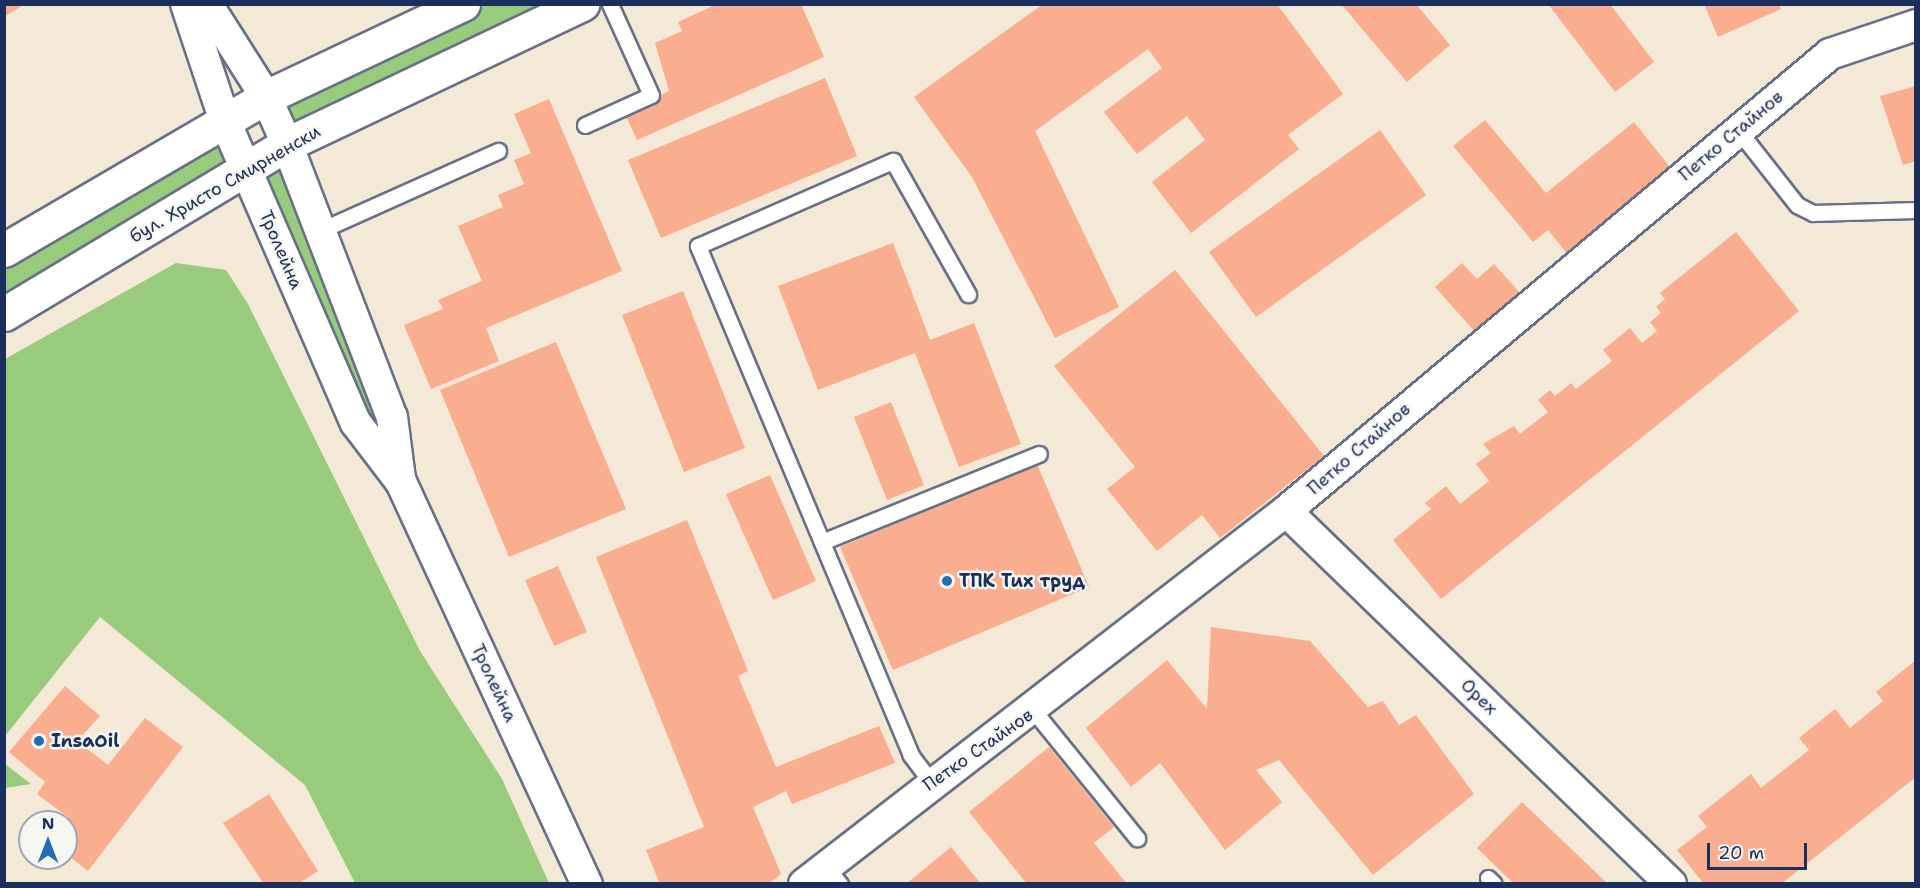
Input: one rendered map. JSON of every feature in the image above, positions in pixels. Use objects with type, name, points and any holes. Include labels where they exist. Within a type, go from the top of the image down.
[{"type":"main road","points":[[4,250],[266,97],[463,4]]},
{"type":"main road","name":"бул. Христо Смирненски","points":[[4,314],[287,144],[582,4]]},
{"type":"street","name":"Тролейна","points":[[186,4],[225,121],[356,423],[401,482],[587,884]]},
{"type":"street","name":"Тролейна","points":[[207,4],[266,97],[287,144],[392,417],[401,482]]},
{"type":"street","name":"Петко Стайнов","points":[[824,878],[931,783],[1034,711],[1286,511],[1830,54],[1916,24]]},
{"type":"street","name":"Орех","points":[[1286,511],[1671,884]]},
{"type":"lane","points":[[585,125],[651,95],[610,4]]},
{"type":"lane","points":[[1738,130],[1805,209],[1835,215],[1916,210]]},
{"type":"lane","points":[[321,230],[498,151]]},
{"type":"lane","points":[[931,783],[910,755],[698,246],[893,161],[968,294]]},
{"type":"lane","points":[[822,542],[1040,454]]},
{"type":"lane","points":[[1034,711],[1137,838]]},
{"type":"green space","points":[[463,5],[582,5],[287,144],[266,97]]},
{"type":"green space","points":[[225,121],[247,169],[287,144],[392,417],[393,472],[247,170],[5,314],[4,250]]},
{"type":"green space","points":[[176,263],[226,270],[248,304],[420,651],[502,779],[549,883],[355,883],[305,785],[100,617],[5,736],[5,359]]},
{"type":"green space","points":[[5,764],[31,784],[5,788]]},
{"type":"building","points":[[4,4],[25,4],[4,17]]},
{"type":"building","points":[[717,4],[801,4],[824,57],[637,140],[624,112],[669,91],[655,43],[682,31],[678,22]]},
{"type":"building","points":[[1043,4],[1277,4],[1343,94],[1288,135],[1299,149],[1191,233],[1152,182],[1205,140],[1187,116],[1137,154],[1104,112],[1162,68],[1148,49],[1035,131],[1119,307],[1055,338],[972,177],[914,97]]},
{"type":"building","points":[[1341,4],[1416,4],[1450,45],[1407,82]]},
{"type":"building","points":[[1548,4],[1610,4],[1654,62],[1615,92]]},
{"type":"building","points":[[1704,4],[1779,4],[1781,9],[1718,37]]},
{"type":"building","points":[[825,78],[857,156],[661,238],[628,160]]},
{"type":"building","points":[[1916,86],[1916,161],[1903,165],[1880,96]]},
{"type":"building","points":[[549,99],[622,271],[486,328],[499,361],[431,389],[404,325],[443,309],[438,300],[482,281],[458,226],[503,207],[498,195],[524,184],[514,160],[531,153],[514,114]]},
{"type":"building","points":[[1485,120],[1546,193],[1634,122],[1673,171],[1569,256],[1548,230],[1533,242],[1453,146]]},
{"type":"building","points":[[1380,130],[1426,195],[1256,317],[1209,252]]},
{"type":"building","points":[[1736,232],[1799,311],[1441,599],[1393,540],[1431,509],[1425,503],[1446,486],[1460,504],[1489,481],[1476,464],[1491,453],[1483,444],[1514,426],[1520,434],[1548,412],[1538,400],[1550,390],[1555,396],[1571,383],[1576,389],[1612,361],[1603,350],[1630,328],[1642,343],[1657,331],[1650,322],[1661,313],[1656,307],[1665,299],[1660,293]]},
{"type":"building","points":[[893,243],[930,340],[974,323],[1021,444],[959,467],[915,353],[818,390],[778,286]]},
{"type":"building","points":[[1462,263],[1477,279],[1494,264],[1521,294],[1476,333],[1435,287]]},
{"type":"building","points":[[1175,270],[1324,456],[1220,538],[1202,515],[1157,551],[1107,489],[1135,467],[1054,366]]},
{"type":"building","points":[[683,291],[745,448],[684,472],[622,315]]},
{"type":"building","points":[[556,342],[626,509],[509,557],[440,390]]},
{"type":"building","points":[[891,402],[924,485],[887,500],[854,417]]},
{"type":"building","points":[[1037,464],[1089,587],[893,670],[840,547]]},
{"type":"building","points":[[770,475],[816,581],[773,600],[726,494]]},
{"type":"building","points":[[687,520],[748,671],[738,676],[776,767],[879,726],[895,763],[792,804],[786,791],[753,807],[781,874],[768,884],[660,884],[646,850],[704,827],[596,557]]},
{"type":"building","points":[[558,566],[587,632],[554,646],[525,580]]},
{"type":"building","points":[[1211,627],[1310,641],[1368,707],[1383,701],[1399,725],[1416,715],[1474,794],[1373,875],[1279,760],[1256,770],[1282,802],[1225,850],[1160,763],[1131,787],[1086,728],[1167,660],[1207,709]]},
{"type":"building","points":[[1916,660],[1916,777],[1781,884],[1704,884],[1677,850],[1707,827],[1698,816],[1751,774],[1761,788],[1809,750],[1799,738],[1835,709],[1850,728],[1883,701],[1876,692]]},
{"type":"building","points":[[65,686],[100,716],[77,741],[108,765],[145,718],[183,747],[88,871],[78,863],[78,810],[59,810],[37,794],[45,782],[9,752]]},
{"type":"building","points":[[1049,747],[1114,827],[1094,843],[1127,884],[1027,884],[969,812]]},
{"type":"building","points":[[269,794],[318,871],[298,884],[264,884],[223,823]]},
{"type":"building","points":[[1522,802],[1608,884],[1514,884],[1477,848]]},
{"type":"building","points":[[951,847],[981,884],[906,884]]},
{"type":"place","name":"ТПК Тих труд","points":[[947,581]]},
{"type":"place","name":"InsaOil","points":[[39,741]]}]
